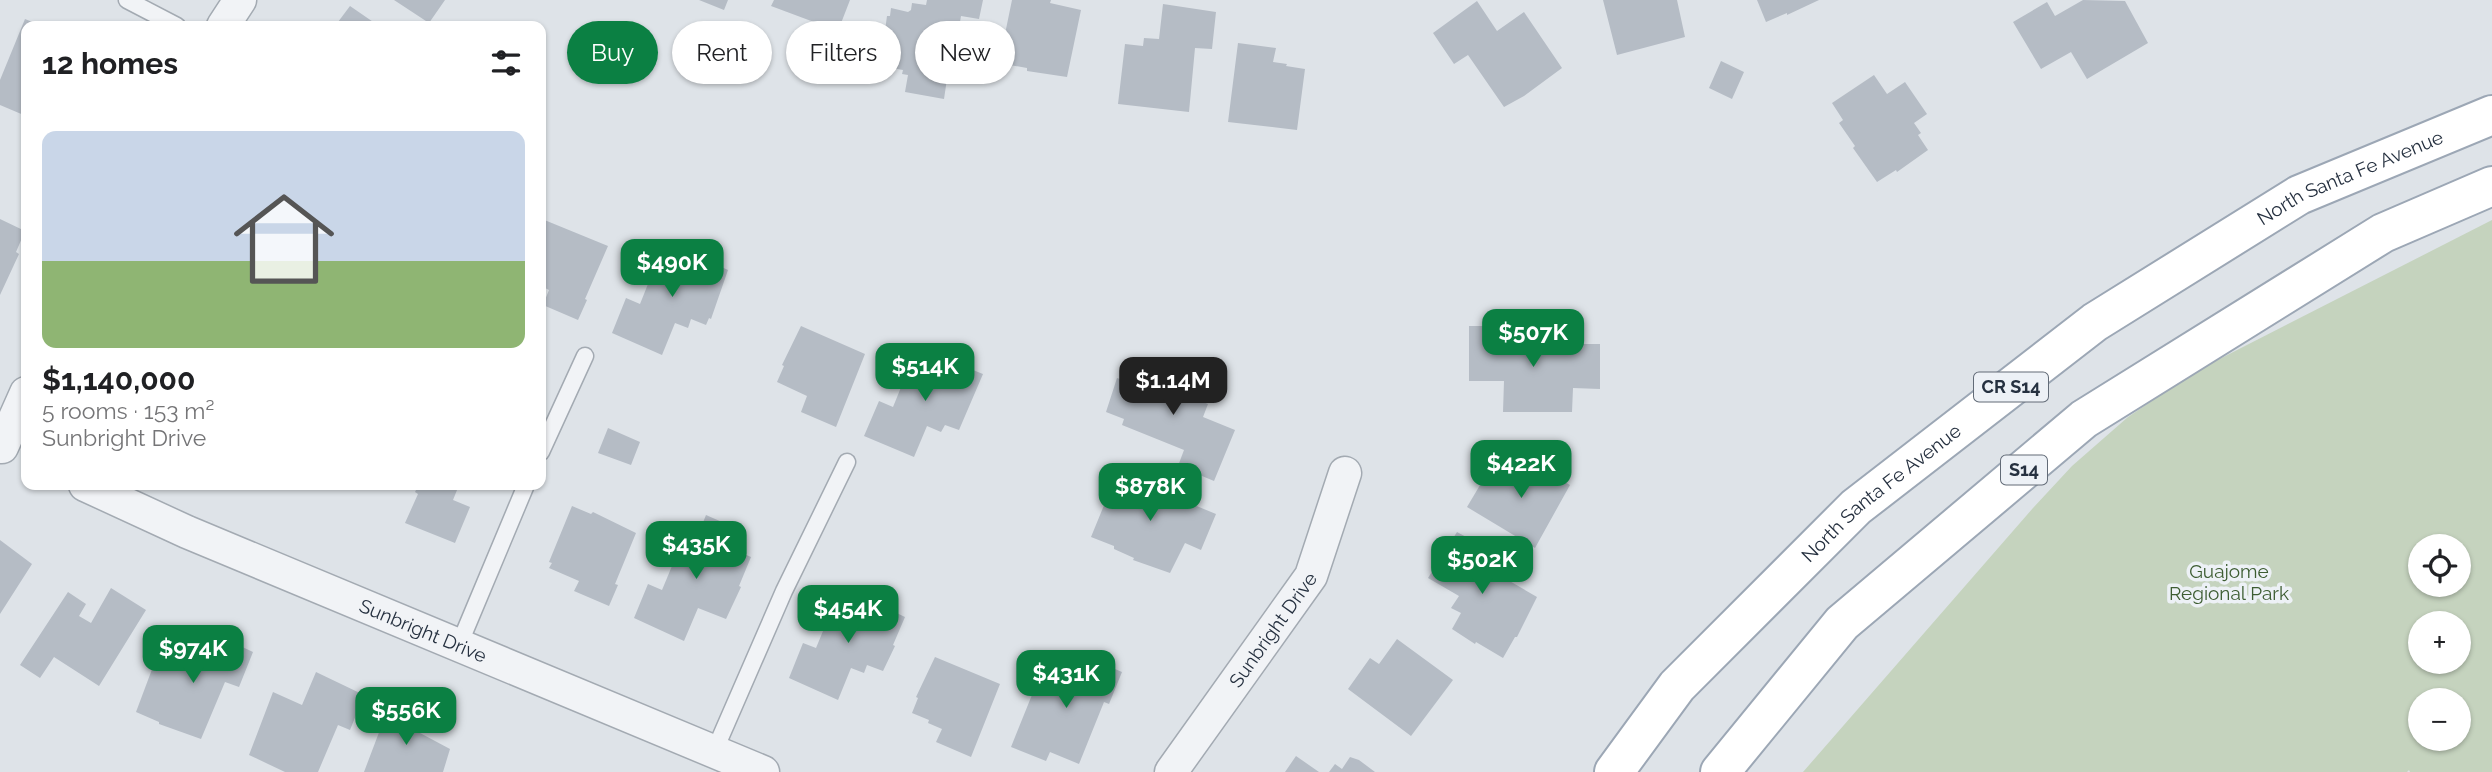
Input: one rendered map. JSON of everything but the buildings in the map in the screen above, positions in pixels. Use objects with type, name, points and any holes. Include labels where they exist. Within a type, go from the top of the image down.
[{"type":"main road","name":"North Santa Fe Avenue","points":[[1614,772],[1677,686],[1856,507],[2095,322],[2299,195],[2492,115]]},
{"type":"main road","name":"S14","points":[[1720,772],[1842,623],[2084,419],[2383,233],[2492,186]]},
{"type":"street","points":[[226,21],[240,0]]},
{"type":"street","points":[[9,450],[21,410]]},
{"type":"street","name":"Sunbright Drive","points":[[1171,772],[1311,576],[1345,473]]},
{"type":"street","name":"Sunbright Drive","points":[[96,490],[187,532],[763,772]]},
{"type":"lane","points":[[127,0],[167,21]]},
{"type":"lane","points":[[546,441],[585,356]]},
{"type":"lane","points":[[714,752],[783,590],[846,461]]},
{"type":"lane","points":[[459,645],[524,490]]},
{"type":"green space","name":"Guajome Regional Park","points":[[2492,220],[2492,772],[1803,772],[2033,508],[2072,466],[2128,417],[2196,371]]}]
